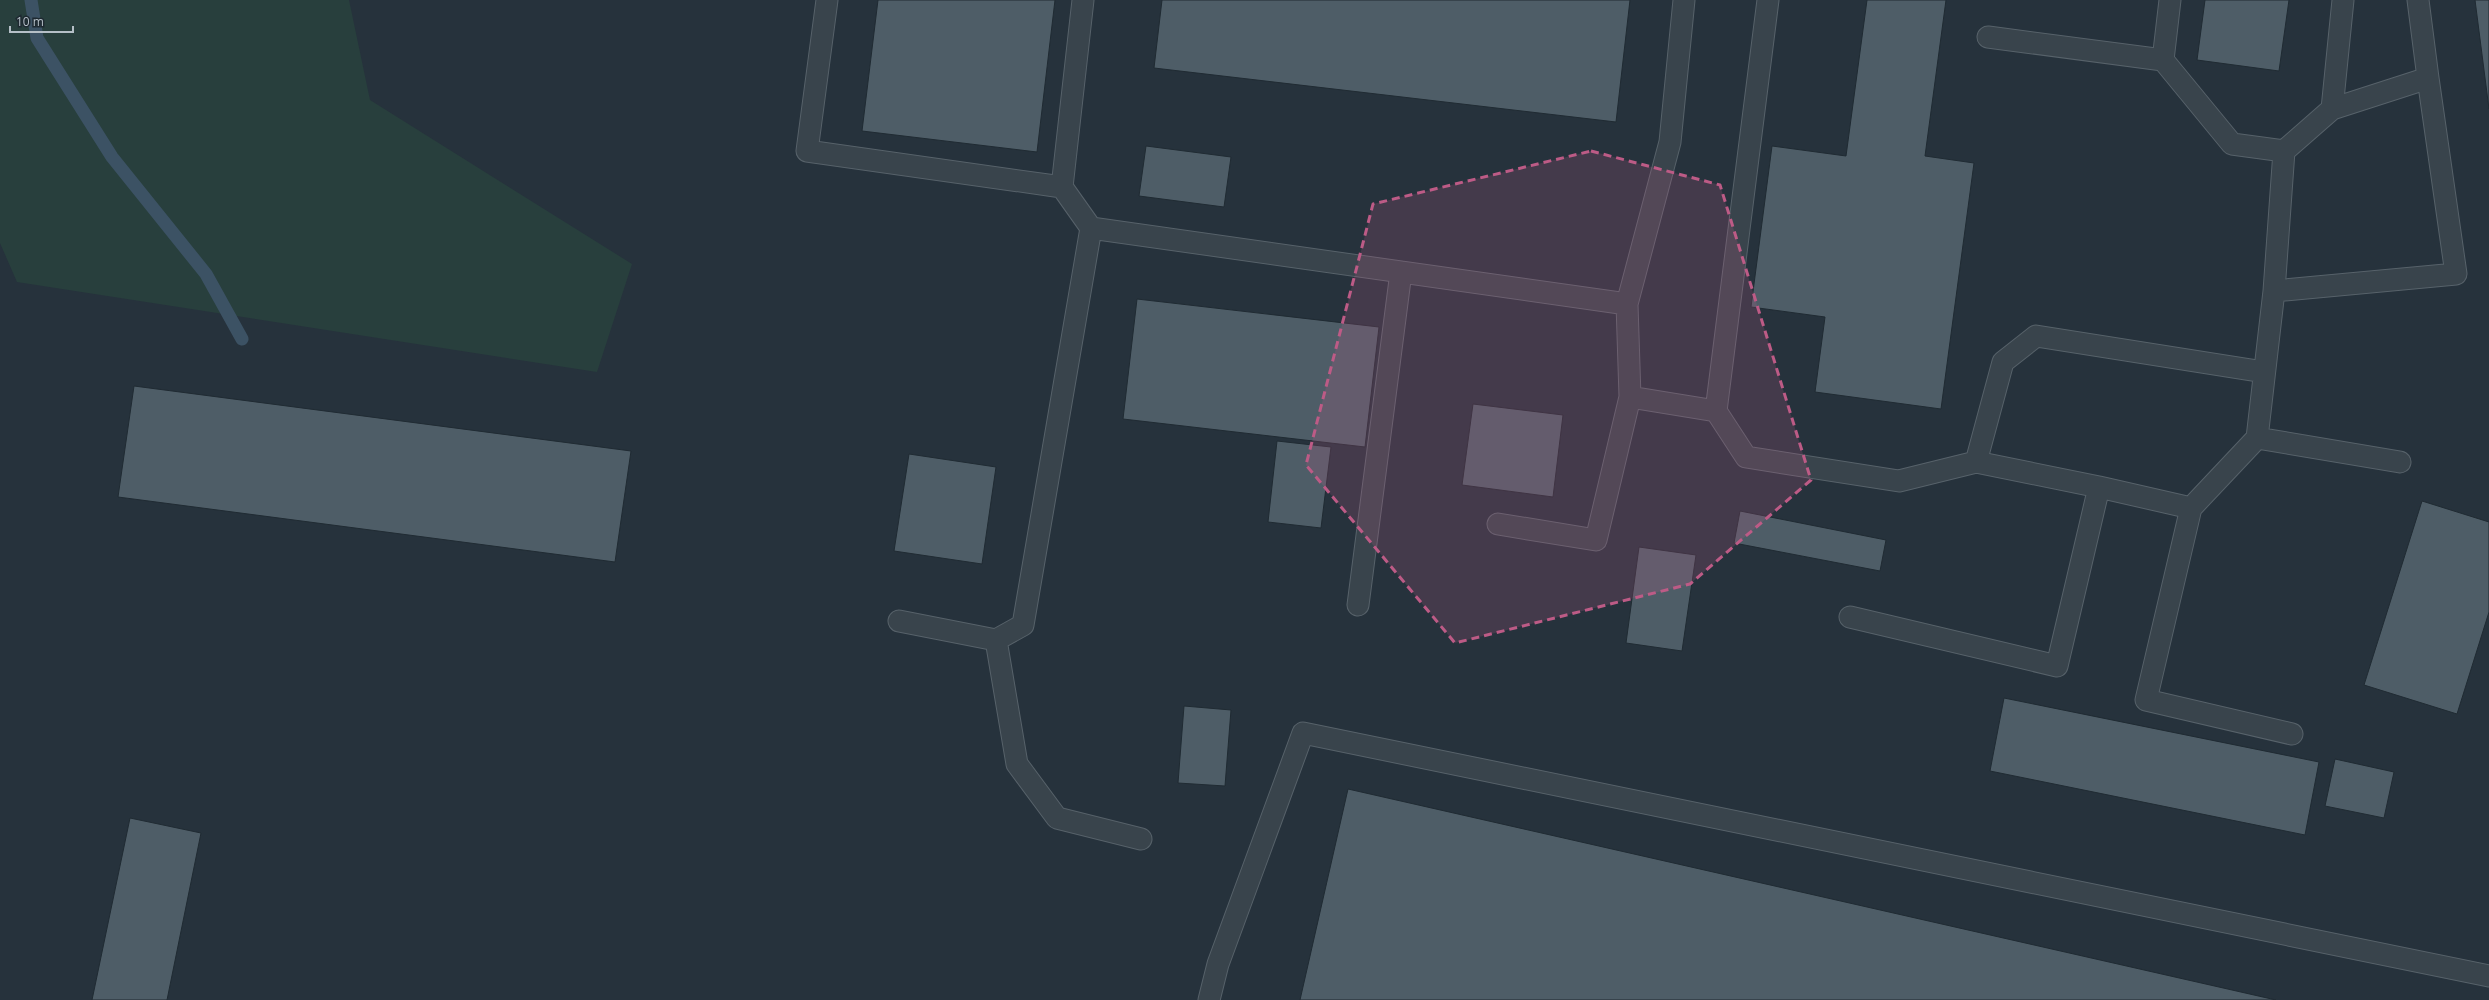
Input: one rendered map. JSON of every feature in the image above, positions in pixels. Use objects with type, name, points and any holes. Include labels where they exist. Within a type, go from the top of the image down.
[{"type":"lane","points":[[827,0],[807,151],[1062,188]]},
{"type":"lane","points":[[899,621],[996,640],[1022,625],[1091,228],[1062,188],[1083,0]]},
{"type":"lane","points":[[1498,524],[1596,540],[1630,398],[1627,304],[1670,142],[1684,0]]},
{"type":"lane","points":[[1768,0],[1716,411],[1746,457],[1899,481],[1976,462],[2099,487],[2191,508]]},
{"type":"lane","points":[[2163,60],[2170,0]]},
{"type":"lane","points":[[2332,109],[2343,0]]},
{"type":"lane","points":[[2274,290],[2456,274],[2418,0]]},
{"type":"lane","points":[[1988,37],[2163,60],[2232,144],[2284,151]]},
{"type":"lane","points":[[2292,734],[2146,700],[2191,508],[2257,438],[2274,290],[2284,151],[2332,109],[2428,78]]},
{"type":"lane","points":[[1091,228],[1627,304]]},
{"type":"lane","points":[[1358,605],[1401,272]]},
{"type":"lane","points":[[1976,462],[2003,362],[2036,336],[2264,372]]},
{"type":"lane","points":[[1630,398],[1716,411]]},
{"type":"lane","points":[[2257,438],[2400,462]]},
{"type":"lane","points":[[1850,617],[2057,666],[2099,487]]},
{"type":"lane","points":[[996,640],[1017,764],[1057,818],[1141,839]]},
{"type":"lane","points":[[1209,1000],[1218,964],[1303,733],[2489,976]]},
{"type":"highlighted area","points":[[1591,151],[1720,185],[1811,480],[1690,584],[1455,643],[1306,465],[1373,204]]},
{"type":"green space","points":[[0,0],[349,0],[370,100],[632,264],[597,372],[17,282],[0,243]]},
{"type":"building","points":[[878,0],[1055,0],[1037,152],[862,131]]},
{"type":"building","points":[[1162,0],[1630,0],[1616,122],[1154,68]]},
{"type":"building","points":[[1867,0],[1946,0],[1925,156],[1974,163],[1941,409],[1815,392],[1825,317],[1751,307],[1772,146],[1846,156]]},
{"type":"building","points":[[2205,0],[2289,0],[2279,71],[2197,60]]},
{"type":"building","points":[[2475,0],[2489,0],[2489,109]]},
{"type":"building","points":[[1146,146],[1231,157],[1224,207],[1139,196]]},
{"type":"building","points":[[1137,299],[1379,327],[1365,447],[1123,419]]},
{"type":"building","points":[[134,386],[631,451],[615,562],[118,497]]},
{"type":"building","points":[[1473,404],[1563,415],[1553,497],[1462,485]]},
{"type":"building","points":[[1277,441],[1331,447],[1321,528],[1268,522]]},
{"type":"building","points":[[909,454],[996,467],[982,564],[894,551]]},
{"type":"building","points":[[2422,501],[2489,522],[2489,612],[2457,714],[2364,685]]},
{"type":"building","points":[[1740,511],[1886,540],[1880,571],[1734,543]]},
{"type":"building","points":[[1639,547],[1696,555],[1682,651],[1626,643]]},
{"type":"building","points":[[2004,698],[2319,762],[2305,835],[1990,771]]},
{"type":"building","points":[[1184,706],[1231,710],[1225,786],[1178,783]]},
{"type":"building","points":[[2335,759],[2394,772],[2384,818],[2325,806]]},
{"type":"building","points":[[1348,789],[2276,1000],[1300,1000]]},
{"type":"building","points":[[130,818],[201,833],[167,1000],[92,1000]]},
{"type":"waterway","points":[[31,0],[37,38],[112,157],[206,274],[242,339]]}]
